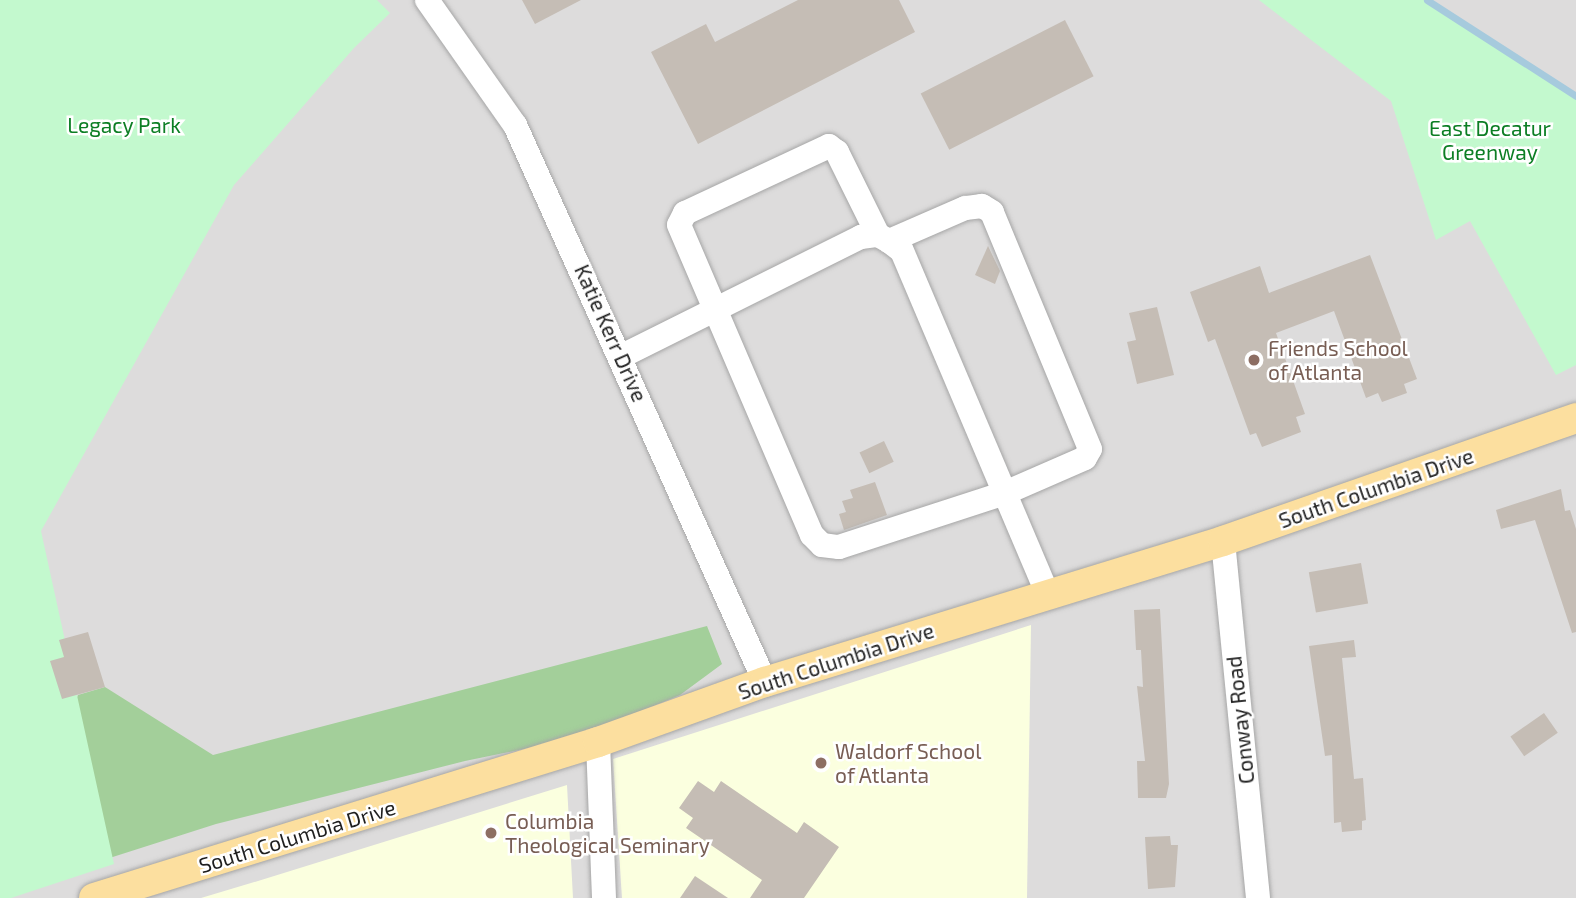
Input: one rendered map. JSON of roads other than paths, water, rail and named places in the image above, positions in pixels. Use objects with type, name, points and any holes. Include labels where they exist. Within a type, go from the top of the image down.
[{"type":"main road","name":"South Columbia Drive","points":[[94,898],[598,743],[765,682],[1223,541],[1576,418]]},
{"type":"street","name":"Katie Kerr Drive","points":[[428,0],[467,51],[515,125],[622,356],[765,682]]},
{"type":"street","points":[[622,356],[715,309],[861,237],[884,238],[965,208],[982,206],[992,212],[1090,449],[1085,458],[1005,493],[839,547],[822,545],[812,535],[715,309],[679,225],[685,213],[819,148],[829,146],[837,152],[884,238],[902,251],[1005,493],[1048,595]]},
{"type":"street","name":"Conway Road","points":[[1223,541],[1258,898]]},
{"type":"street","points":[[598,743],[604,898]]},
{"type":"waterway","points":[[1427,0],[1576,96]]},
{"type":"place","name":"Friends School of Atlanta","points":[[1254,360]]},
{"type":"place","name":"Waldorf School of Atlanta","points":[[821,763]]},
{"type":"place","name":"Columbia Theological Seminary","points":[[491,833]]},
{"type":"park label","name":"Legacy Park","points":[[124,125]]},
{"type":"park label","name":"East Decatur Greenway","points":[[1490,140]]}]
